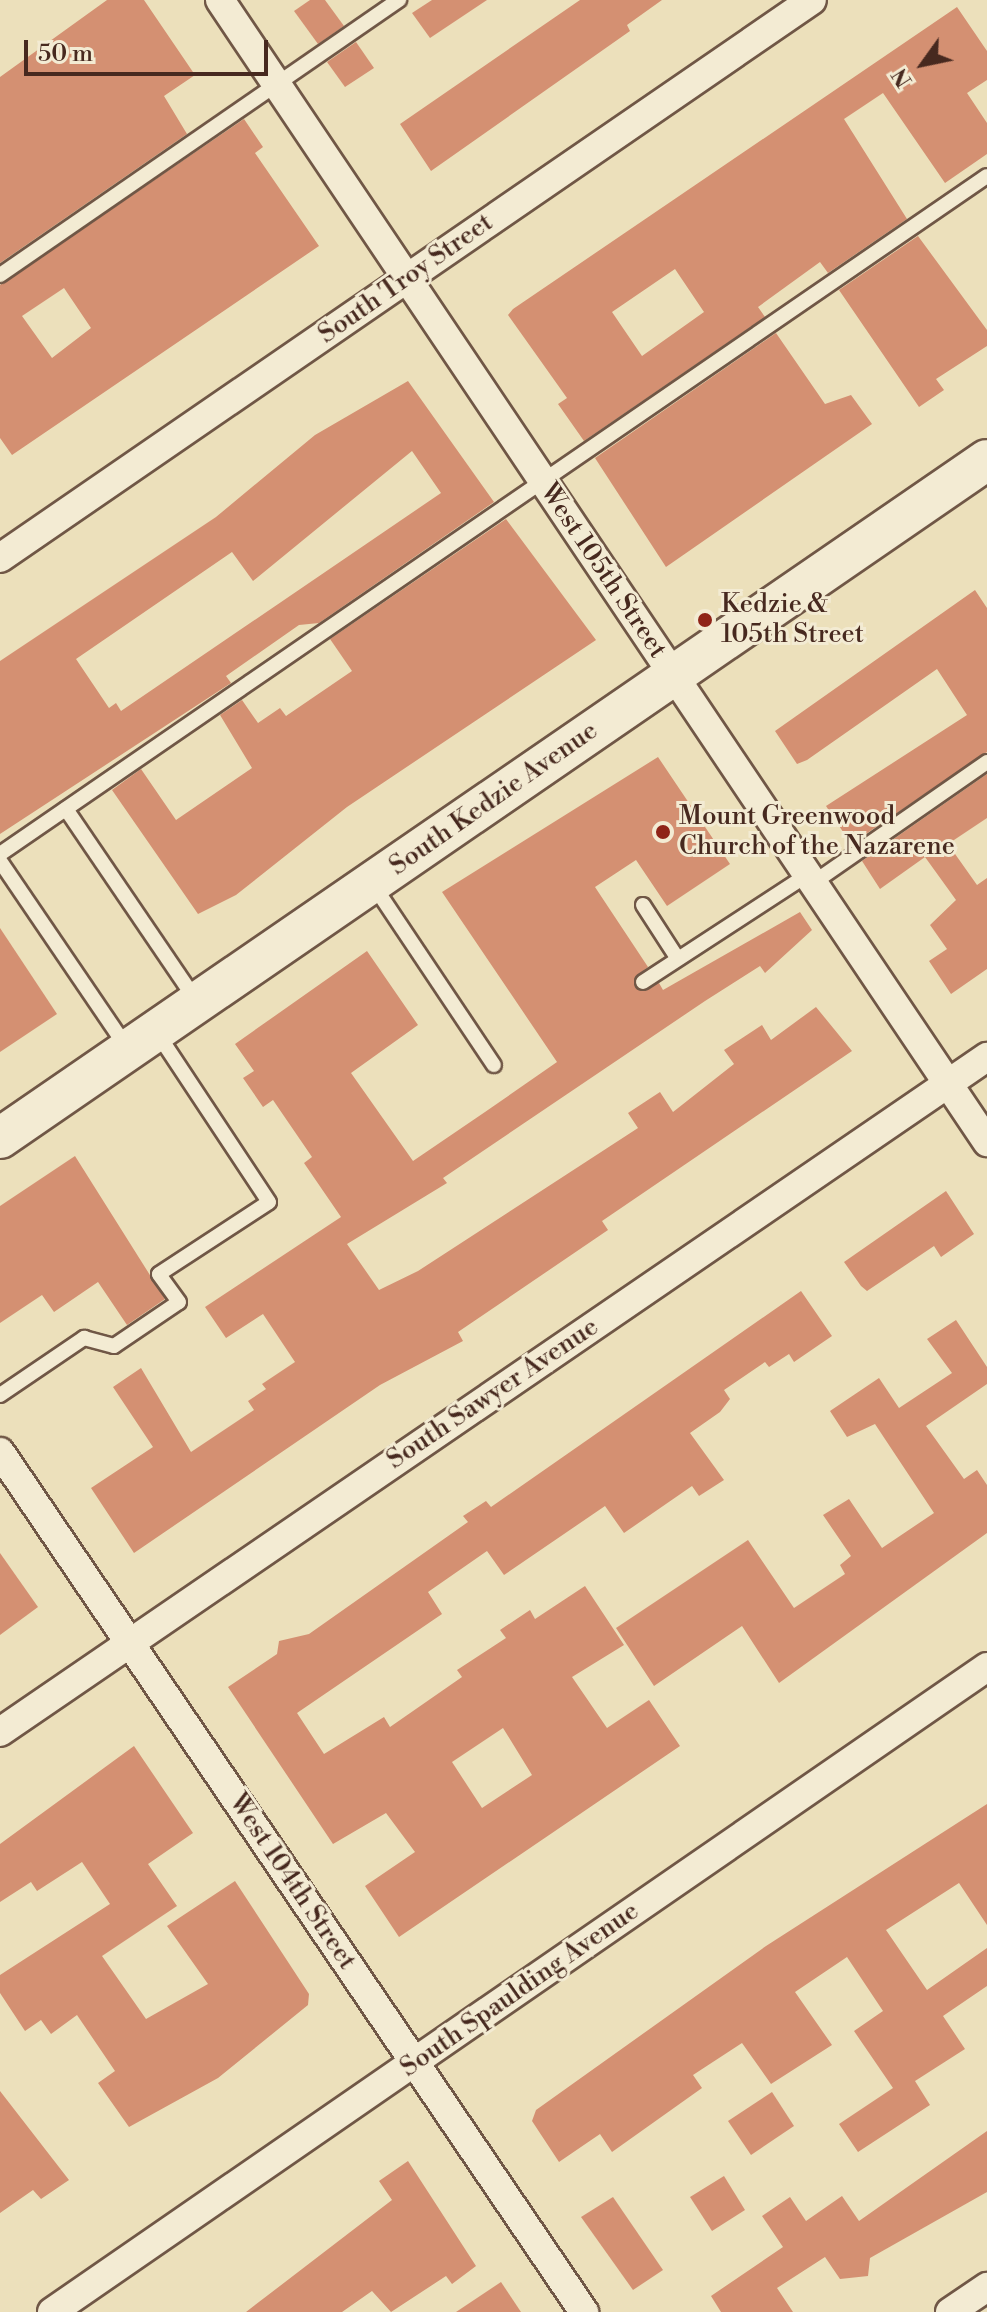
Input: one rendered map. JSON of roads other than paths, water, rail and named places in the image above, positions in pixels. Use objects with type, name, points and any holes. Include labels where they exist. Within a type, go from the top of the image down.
[{"type":"main road","name":"South Kedzie Avenue","points":[[0,1138],[987,460]]},
{"type":"street","name":"West 105th Street","points":[[220,0],[987,1142]]},
{"type":"street","name":"South Troy Street","points":[[0,558],[812,0]]},
{"type":"street","name":"South Sawyer Avenue","points":[[0,1732],[987,1057]]},
{"type":"street","name":"West 104th Street","points":[[0,1452],[584,2312]]},
{"type":"street","name":"South Spaulding Avenue","points":[[52,2312],[987,1667]]},
{"type":"street","points":[[950,2312],[987,2287]]},
{"type":"lane","points":[[0,275],[399,0]]},
{"type":"lane","points":[[0,854],[987,176]]},
{"type":"lane","points":[[643,982],[810,879],[987,762]]},
{"type":"lane","points":[[66,809],[197,1003]]},
{"type":"lane","points":[[0,861],[269,1202],[159,1274],[179,1302],[114,1346],[84,1338],[0,1395]]},
{"type":"lane","points":[[372,883],[494,1065]]},
{"type":"lane","points":[[643,905],[678,959]]},
{"type":"place","name":"Kedzie & 105th Street","points":[[705,620]]},
{"type":"place","name":"Mount Greenwood Church of the Nazarene","points":[[663,832]]}]
